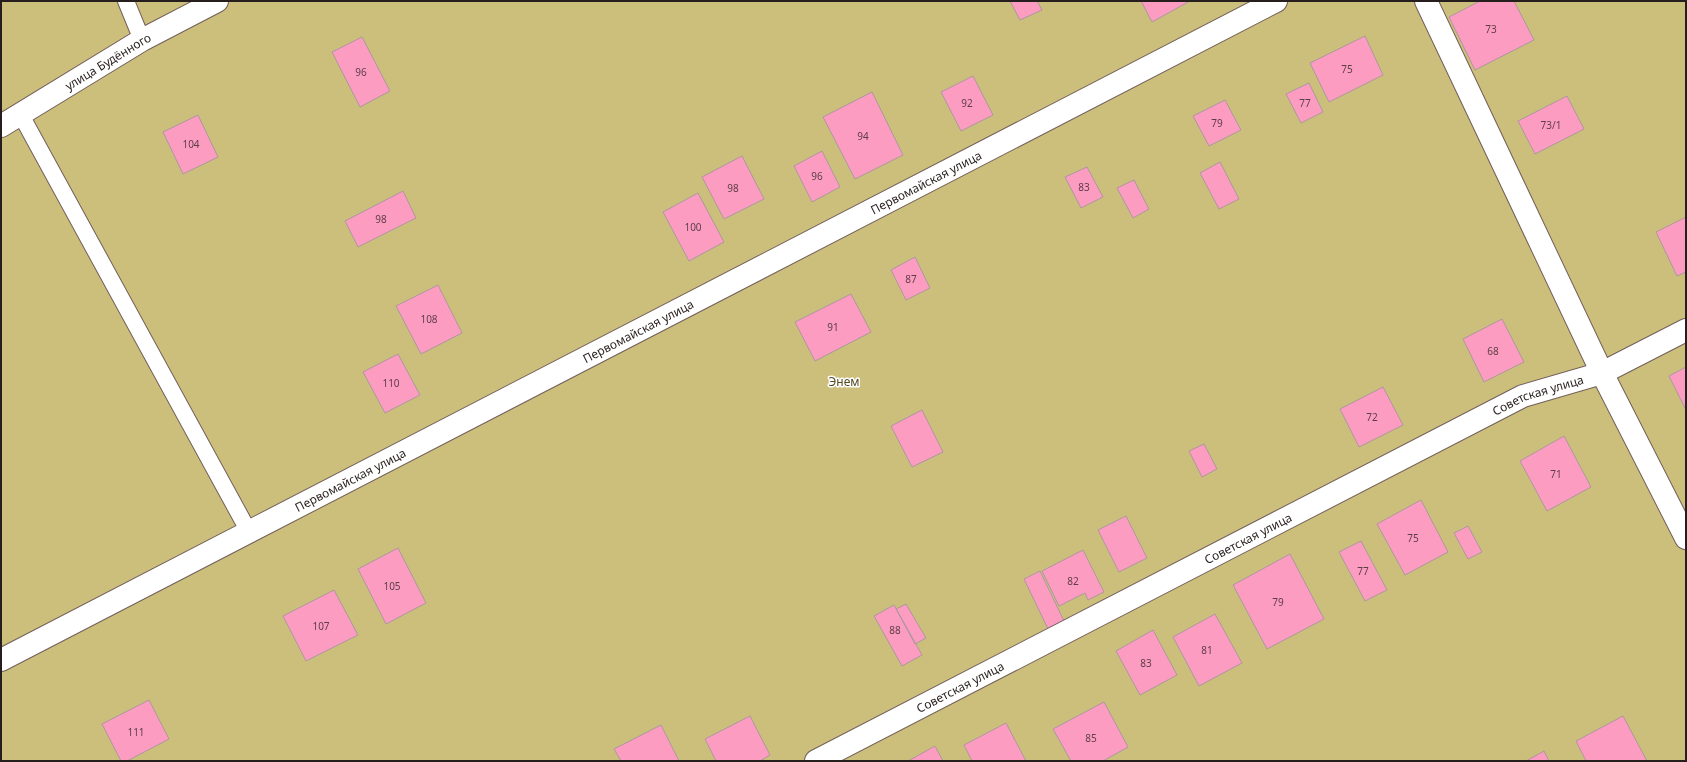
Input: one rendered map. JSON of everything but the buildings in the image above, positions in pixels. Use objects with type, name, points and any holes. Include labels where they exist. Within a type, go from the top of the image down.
[{"type":"street","name":"улица Будённого","points":[[1,126],[142,40],[217,1]]},
{"type":"street","name":"Первомайская улица","points":[[1,660],[1276,1]]},
{"type":"street","points":[[1426,1],[1602,373],[1686,538]]},
{"type":"street","name":"Советская улица","points":[[816,761],[1524,396],[1602,373],[1686,330]]},
{"type":"lane","points":[[126,1],[142,40]]},
{"type":"lane","points":[[20,115],[249,532]]},
{"type":"green space","name":"Энем","points":[[1,1],[1686,1],[1686,761],[1,761]]}]
